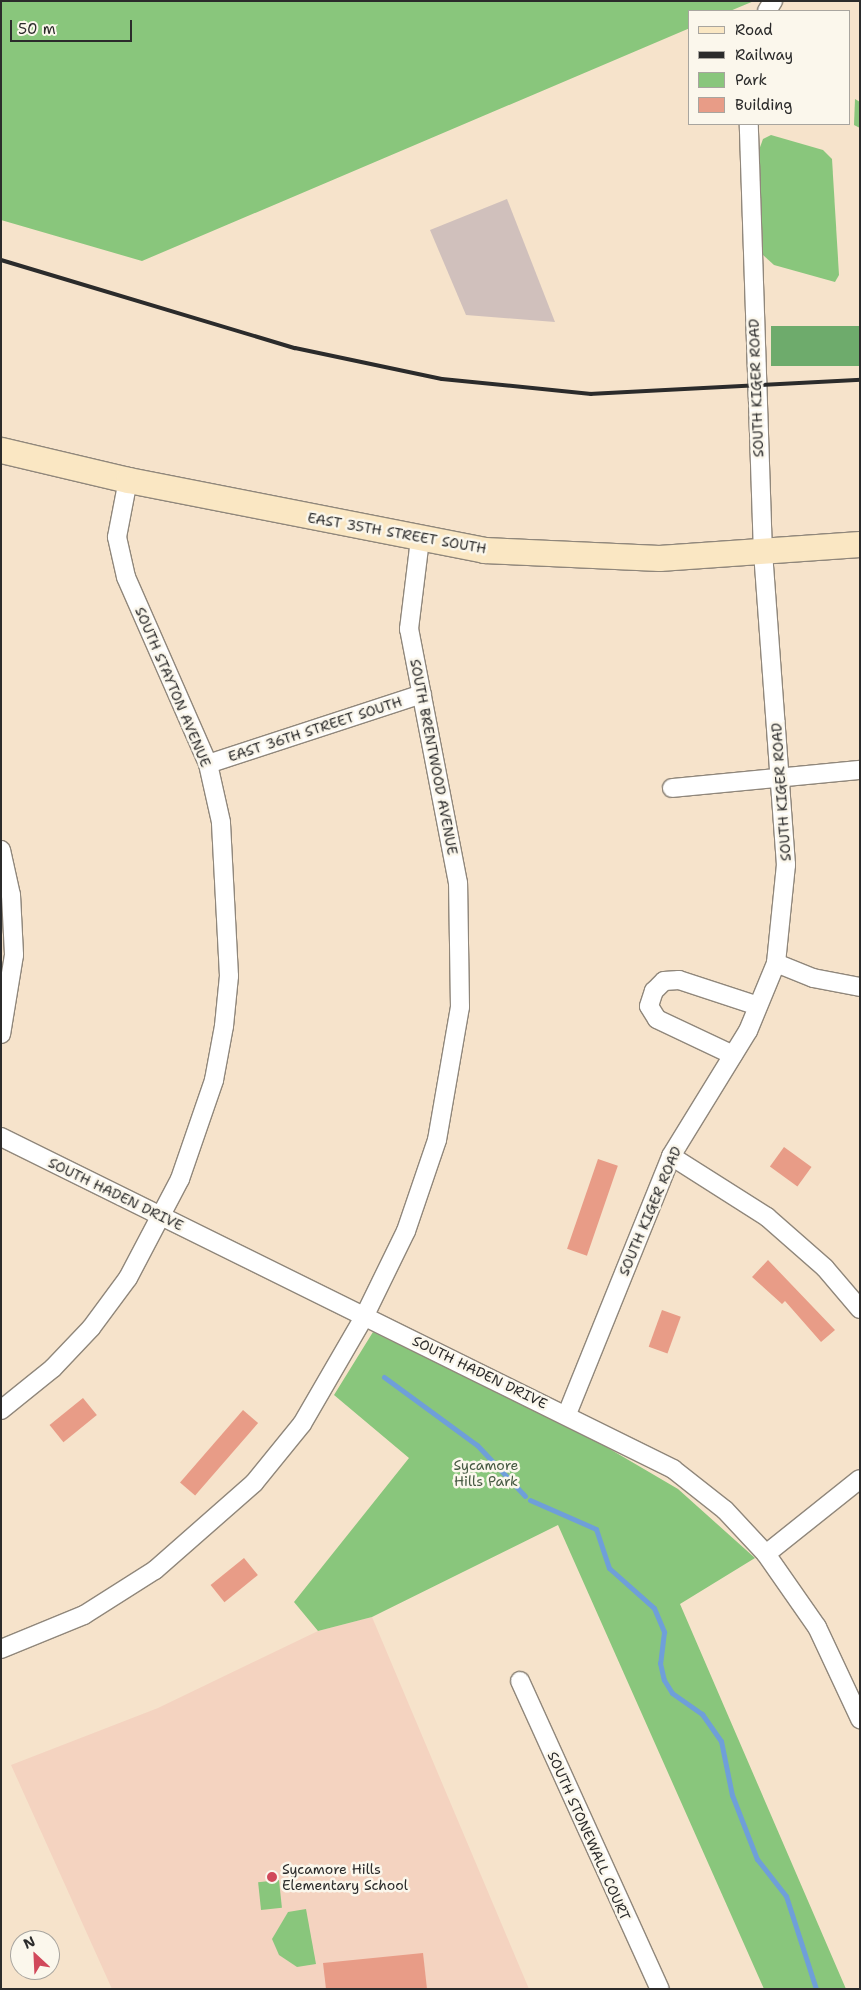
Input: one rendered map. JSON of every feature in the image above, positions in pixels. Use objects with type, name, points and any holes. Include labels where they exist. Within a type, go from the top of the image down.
[{"type":"main road","name":"EAST 35TH STREET SOUTH","points":[[1,450],[128,480],[420,540],[571,556],[763,554],[860,544]]},
{"type":"street","name":"SOUTH KIGER ROAD","points":[[567,1414],[670,1156],[733,1055],[758,1006],[776,963],[786,865],[781,777],[763,554],[749,125]]},
{"type":"street","name":"SOUTH STAYTON AVENUE","points":[[1,1410],[53,1368],[91,1328],[128,1278],[163,1217],[214,1080],[227,993],[223,848],[208,764],[126,577],[117,537],[128,480]]},
{"type":"street","name":"SOUTH BRENTWOOD AVENUE","points":[[1,1650],[84,1615],[155,1570],[254,1483],[302,1424],[364,1317],[406,1231],[437,1140],[460,1007],[458,883],[409,629],[420,540]]},
{"type":"street","name":"EAST 36TH STREET SOUTH","points":[[208,764],[422,694]]},
{"type":"street","points":[[672,788],[860,770]]},
{"type":"street","points":[[1,850],[11,896],[14,955],[1,1034]]},
{"type":"street","points":[[776,963],[813,978],[860,987]]},
{"type":"street","points":[[733,1055],[657,1020],[649,1006],[654,991],[664,981],[679,980],[758,1006]]},
{"type":"street","name":"SOUTH HADEN DRIVE","points":[[1,1137],[364,1317],[567,1414],[673,1469],[725,1510],[766,1554],[817,1627],[860,1719]]},
{"type":"street","points":[[670,1156],[767,1217],[825,1268],[860,1309]]},
{"type":"street","points":[[766,1554],[860,1480]]},
{"type":"street","name":"SOUTH STONEWALL COURT","points":[[520,1681],[660,1989]]},
{"type":"shaded area","points":[[507,199],[555,322],[466,315],[430,230]]},
{"type":"shaded area","name":"Sycamore Hills Elementary School","points":[[372,1617],[529,1989],[112,1989],[11,1765],[158,1708],[318,1631]]},
{"type":"green space","points":[[1,1],[754,1],[732,10],[688,10],[688,29],[142,261],[1,220]]},
{"type":"green space","points":[[855,99],[860,102],[860,128],[854,125]]},
{"type":"green space","points":[[771,135],[823,150],[832,159],[839,275],[835,282],[774,265],[763,255],[759,150],[763,139]]},
{"type":"green space","points":[[771,326],[860,326],[860,366],[771,366]]},
{"type":"green space","name":"Sycamore Hills Park","points":[[373,1332],[591,1438],[678,1489],[755,1558],[680,1604],[846,1989],[764,1989],[558,1525],[372,1617],[318,1631],[294,1602],[409,1458],[334,1395]]},
{"type":"green space","points":[[279,1880],[282,1908],[261,1910],[258,1882]]},
{"type":"green space","points":[[306,1909],[316,1964],[297,1967],[279,1955],[272,1939],[288,1912]]},
{"type":"building","points":[[784,1147],[812,1167],[797,1186],[770,1166]]},
{"type":"building","points":[[598,1159],[618,1166],[587,1256],[567,1249]]},
{"type":"building","points":[[768,1260],[835,1330],[821,1342],[785,1301],[782,1304],[752,1277]]},
{"type":"building","points":[[662,1310],[681,1317],[667,1353],[649,1347]]},
{"type":"building","points":[[83,1398],[97,1415],[63,1442],[50,1425]]},
{"type":"building","points":[[243,1410],[258,1423],[195,1496],[180,1482]]},
{"type":"building","points":[[244,1558],[258,1575],[224,1602],[211,1585]]},
{"type":"building","points":[[423,1953],[427,1989],[326,1989],[323,1963]]},
{"type":"waterway","points":[[384,1377],[477,1445],[525,1496]]},
{"type":"waterway","points":[[530,1500],[596,1529],[609,1568],[654,1608],[664,1632],[660,1663],[664,1680],[672,1693],[702,1714],[721,1741],[732,1795],[757,1859],[786,1896],[816,1989]]},
{"type":"railway","points":[[1,260],[295,348],[442,379],[591,394],[860,380]]},
{"type":"place","name":"Sycamore Hills Elementary School","points":[[272,1877]]}]
